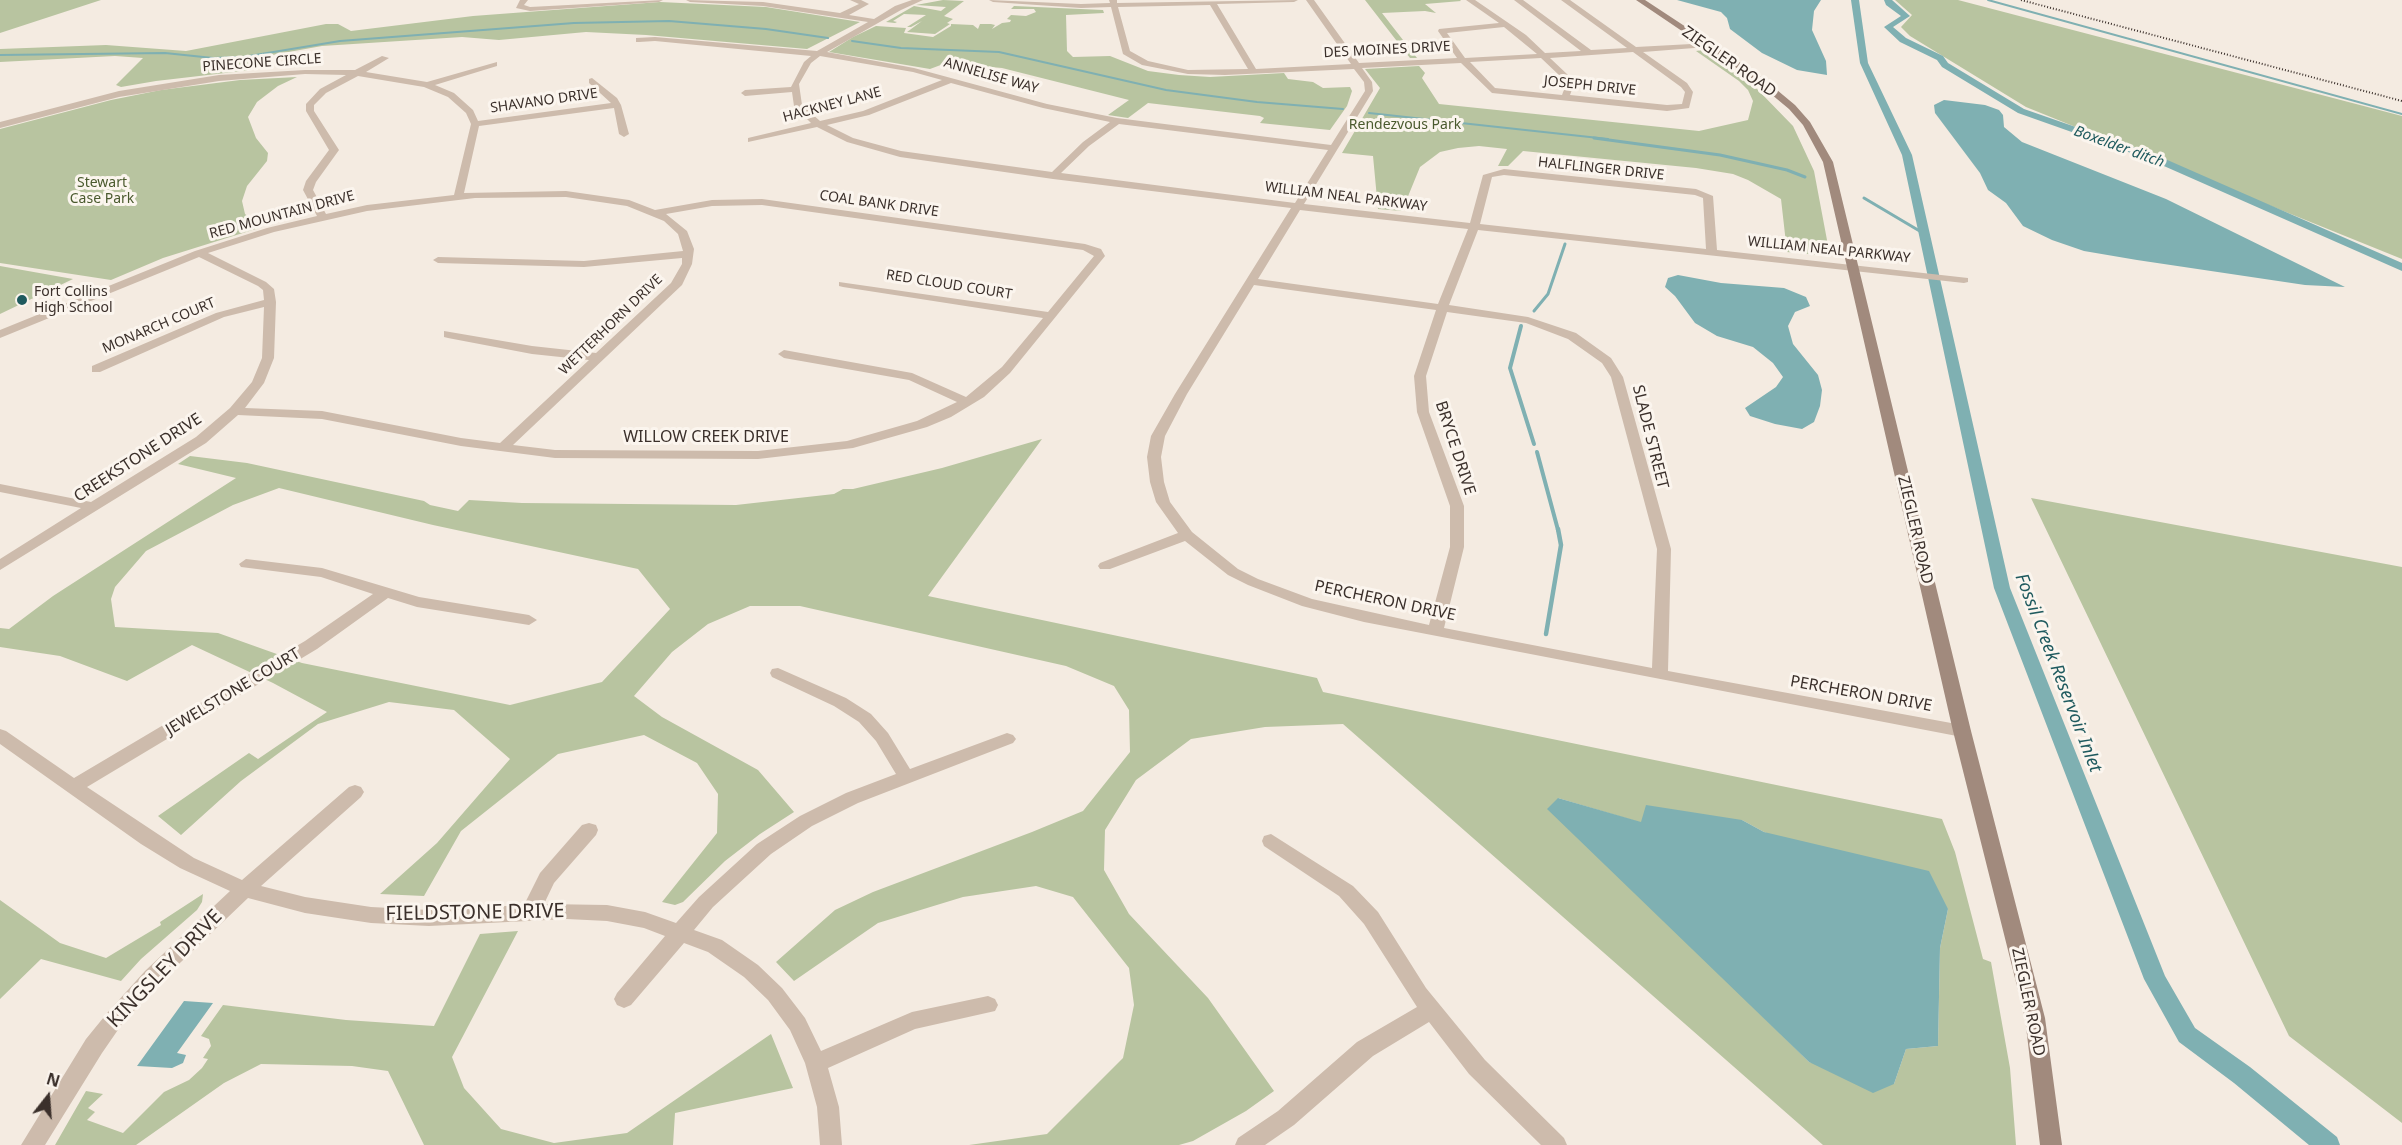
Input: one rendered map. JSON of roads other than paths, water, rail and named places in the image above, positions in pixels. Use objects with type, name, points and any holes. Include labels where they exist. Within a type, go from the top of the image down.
[{"type":"main road","name":"ZIEGLER ROAD","points":[[1640,0],[1756,77],[1792,107],[1822,146],[1828,162],[1962,731],[2035,1018],[2051,1145]]},
{"type":"street","points":[[522,4],[534,9],[659,0]]},
{"type":"street","points":[[690,0],[752,1],[875,21]]},
{"type":"street","points":[[840,16],[865,4],[854,0]]},
{"type":"street","points":[[898,8],[907,0]]},
{"type":"street","points":[[745,93],[796,89],[800,72],[818,54],[898,8],[919,0]]},
{"type":"street","points":[[993,0],[1060,6],[1294,0]]},
{"type":"street","points":[[1310,0],[1357,66]]},
{"type":"street","points":[[1470,0],[1523,37],[1564,75],[1569,87],[1565,97]]},
{"type":"street","points":[[1518,0],[1588,53]]},
{"type":"street","points":[[1565,0],[1635,50]]},
{"type":"street","points":[[1212,1],[1253,71]]},
{"type":"street","points":[[797,9],[809,3]]},
{"type":"street","name":"DES MOINES DRIVE","points":[[1114,3],[1123,48],[1136,59],[1161,68],[1188,72],[1357,66],[1707,45]]},
{"type":"street","points":[[1462,59],[1442,31],[1506,25]]},
{"type":"street","name":"ANNELISE WAY","points":[[639,40],[655,39],[818,54],[879,63],[953,79],[1046,106],[1117,121],[1335,148]]},
{"type":"street","points":[[721,56],[735,47]]},
{"type":"street","name":"JOSEPH DRIVE","points":[[1462,59],[1492,90],[1667,108],[1686,106],[1689,92],[1684,86],[1635,50]]},
{"type":"street","points":[[322,217],[308,190],[311,181],[334,150],[310,111],[310,104],[323,91],[384,58]]},
{"type":"street","points":[[427,85],[495,64]]},
{"type":"street","name":"PERCHERON DRIVE","points":[[1357,66],[1369,86],[1368,93],[1180,394],[1158,436],[1154,457],[1157,482],[1163,502],[1187,536],[1212,558],[1253,582],[1307,603],[1435,631],[1660,675],[1962,731]]},
{"type":"street","name":"PINECONE CIRCLE","points":[[0,125],[92,100],[182,83],[278,73],[356,73],[397,78],[427,85],[461,102],[470,112],[475,124]]},
{"type":"street","name":"HACKNEY LANE","points":[[751,140],[879,108],[953,79]]},
{"type":"street","points":[[592,81],[617,105],[624,134]]},
{"type":"street","name":"WILLIAM NEAL PARKWAY","points":[[796,89],[798,106],[818,124],[850,140],[900,154],[1297,207],[1964,280]]},
{"type":"street","name":"SHAVANO DRIVE","points":[[475,124],[617,105]]},
{"type":"street","points":[[1053,176],[1086,144],[1117,121]]},
{"type":"street","points":[[458,197],[475,124]]},
{"type":"street","name":"HALFLINGER DRIVE","points":[[1488,176],[1504,172],[1696,192],[1710,199],[1712,253]]},
{"type":"street","name":"BRYCE DRIVE","points":[[1435,631],[1457,547],[1457,506],[1423,412],[1420,376],[1443,306],[1474,227],[1488,176]]},
{"type":"street","name":"RED MOUNTAIN DRIVE","points":[[0,334],[199,253],[322,217],[367,208],[458,197],[534,193],[581,195],[630,203],[656,213]]},
{"type":"street","name":"COAL BANK DRIVE","points":[[656,213],[712,203],[762,202],[1097,251]]},
{"type":"street","points":[[438,260],[584,264],[689,254],[683,233],[668,219],[656,213]]},
{"type":"street","name":"WILLOW CREEK DRIVE","points":[[236,411],[322,415],[502,448],[555,453],[786,454],[848,445],[884,437],[930,421],[968,402],[994,383],[1100,256],[1097,251]]},
{"type":"street","points":[[199,253],[262,284],[268,290],[270,302]]},
{"type":"street","name":"WETTERHORN DRIVE","points":[[502,448],[676,285],[683,274],[689,254]]},
{"type":"street","name":"SLADE STREET","points":[[1252,281],[1500,314],[1551,327],[1589,346],[1607,361],[1617,377],[1652,512],[1664,549],[1660,675]]},
{"type":"street","name":"RED CLOUD COURT","points":[[843,284],[1051,316]]},
{"type":"street","name":"MONARCH COURT","points":[[96,369],[220,315],[270,302]]},
{"type":"street","name":"CREEKSTONE DRIVE","points":[[0,565],[201,440],[236,411],[258,383],[268,358],[270,302]]},
{"type":"street","points":[[448,334],[532,350],[600,357]]},
{"type":"street","points":[[784,354],[912,377],[968,402]]},
{"type":"street","points":[[0,488],[19,490],[94,507]]},
{"type":"street","points":[[1105,566],[1187,536]]},
{"type":"street","points":[[246,564],[322,573],[447,609],[529,620]]},
{"type":"street","name":"JEWELSTONE COURT","points":[[75,786],[311,645],[386,592]]},
{"type":"street","points":[[777,673],[840,702],[865,718],[882,737],[906,777]]},
{"type":"street","name":"FIELDSTONE DRIVE","points":[[0,735],[158,845],[188,863],[244,889],[305,905],[371,915],[429,918],[530,913],[607,913],[645,920],[715,946],[751,970],[775,994],[798,1024],[816,1063],[828,1107],[831,1145]]},
{"type":"street","points":[[624,999],[734,874],[764,849],[815,817],[852,798],[1007,739]]},
{"type":"street","name":"KINGSLEY DRIVE","points":[[32,1145],[115,1018],[185,943],[355,792]]},
{"type":"street","points":[[530,913],[547,878],[590,830]]},
{"type":"street","points":[[1271,841],[1346,891],[1371,918],[1431,1010],[1477,1067],[1556,1145]]},
{"type":"street","points":[[816,1063],[912,1021],[988,1005]]},
{"type":"street","points":[[1246,1145],[1286,1118],[1365,1049],[1431,1010]]},
{"type":"water","points":[[1677,0],[1821,0],[1814,11],[1812,30],[1826,61],[1827,75],[1797,70],[1762,53],[1730,29],[1727,18],[1721,12]]},
{"type":"water","points":[[1944,100],[1985,105],[1999,110],[2003,115],[2004,127],[2022,142],[2166,199],[2345,287],[2305,285],[2137,260],[2084,251],[2052,240],[2023,226],[2006,203],[1988,190],[1980,173],[1935,113],[1934,105]]},
{"type":"water","points":[[1678,275],[1721,283],[1784,288],[1806,297],[1810,306],[1795,312],[1788,326],[1793,344],[1818,375],[1822,390],[1820,406],[1814,422],[1802,429],[1750,416],[1745,408],[1776,387],[1783,377],[1773,363],[1753,347],[1717,336],[1695,323],[1675,296],[1665,287],[1668,278]]},
{"type":"water","points":[[1558,798],[1641,822],[1646,805],[1742,820],[1764,832],[1929,871],[1948,909],[1940,948],[1938,1046],[1906,1049],[1894,1084],[1873,1093],[1809,1062],[1547,809]]},
{"type":"water","points":[[184,1001],[213,1003],[177,1053],[186,1055],[183,1063],[172,1068],[137,1066]]},
{"type":"waterway","name":"Fossil Creek Reservoir Inlet","points":[[1855,0],[1864,63],[1907,155],[2002,588],[2155,979],[2187,1035],[2242,1075],[2328,1145]]},
{"type":"waterway","name":"Boxelder ditch","points":[[1888,0],[1906,16],[1888,27],[1903,40],[1940,58],[1945,65],[2021,111],[2152,157],[2402,267]]},
{"type":"waterway","points":[[1988,0],[2402,114]]},
{"type":"waterway","points":[[0,55],[165,53],[213,58],[243,57],[340,41],[574,23],[669,21],[766,29],[828,38]]},
{"type":"waterway","points":[[852,41],[901,48],[999,52],[1166,90],[1257,102],[1343,109]]},
{"type":"waterway","points":[[1369,113],[1608,139]]},
{"type":"waterway","points":[[1594,138],[1720,155],[1787,170],[1805,177]]},
{"type":"waterway","points":[[1864,198],[1923,233]]},
{"type":"waterway","points":[[1534,311],[1548,294],[1565,244]]},
{"type":"waterway","points":[[1521,326],[1510,368],[1534,444]]},
{"type":"waterway","points":[[1537,452],[1558,530]]},
{"type":"waterway","points":[[1546,634],[1561,545],[1558,529]]},
{"type":"railway","points":[[2021,0],[2402,101]]},
{"type":"place","name":"Fort Collins High School","points":[[22,300]]},
{"type":"park label","name":"Rendezvous Park","points":[[1405,125]]},
{"type":"park label","name":"Stewart Case Park","points":[[102,192]]}]
